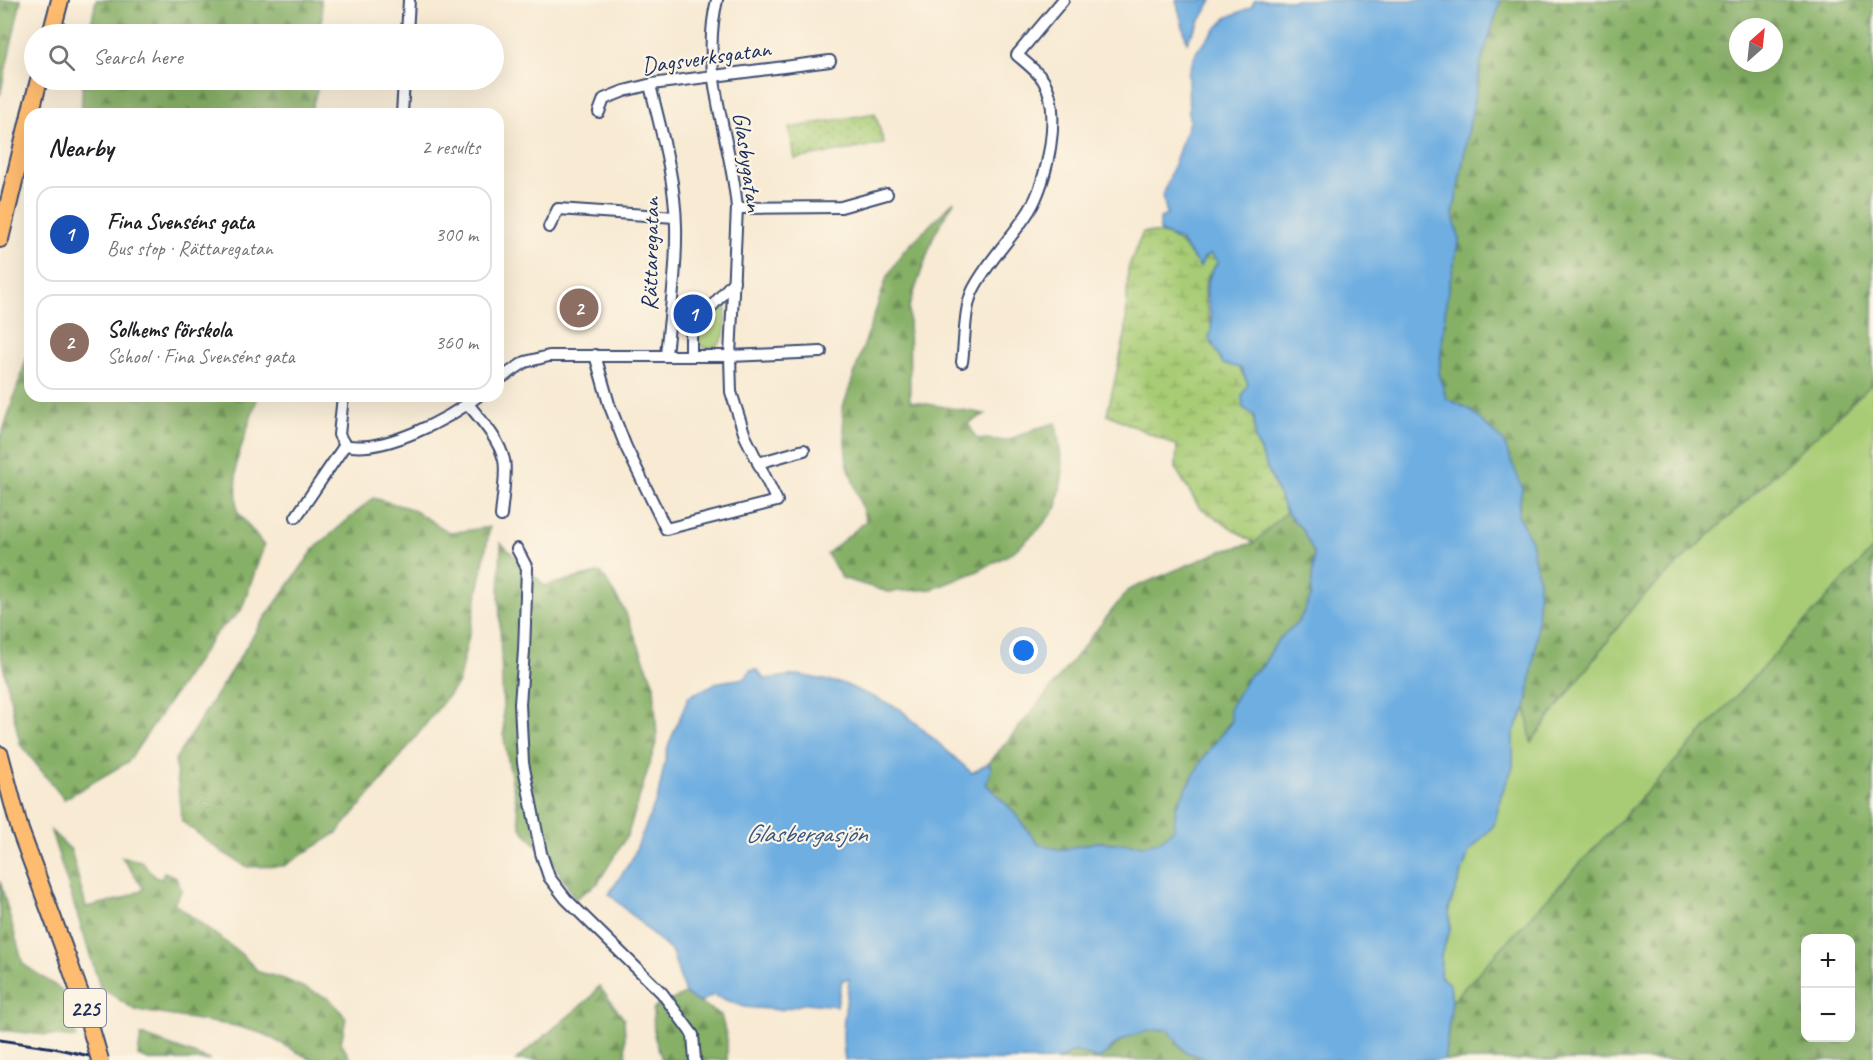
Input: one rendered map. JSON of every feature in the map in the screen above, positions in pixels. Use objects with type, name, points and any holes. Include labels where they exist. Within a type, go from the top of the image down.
[{"type":"main road","points":[[54,24],[60,0]]},
{"type":"main road","points":[[32,108],[36,90]]},
{"type":"main road","points":[[0,239],[24,139]]},
{"type":"main road","name":"225","points":[[0,755],[20,830],[67,957],[100,1060]]},
{"type":"street","points":[[408,24],[409,0]]},
{"type":"street","name":"Glasbygatan","points":[[595,355],[609,404],[626,447],[666,530],[777,501],[745,436],[735,406],[730,376],[737,208],[712,76],[710,40],[717,0]]},
{"type":"street","points":[[962,362],[969,304],[974,290],[1031,207],[1043,180],[1049,156],[1051,115],[1048,92],[1038,74],[1017,55],[1063,0]]},
{"type":"street","name":"Dagsverksgatan","points":[[599,112],[604,99],[624,91],[650,85],[830,61]]},
{"type":"street","name":"Rättaregatan","points":[[650,85],[671,178],[675,217],[676,253],[666,355]]},
{"type":"street","points":[[402,108],[403,90]]},
{"type":"street","points":[[737,208],[841,207],[887,194]]},
{"type":"street","points":[[549,227],[558,209],[675,217]]},
{"type":"street","points":[[690,356],[693,328],[734,281]]},
{"type":"street","points":[[504,376],[517,366],[533,359],[563,355],[730,356],[821,352]]},
{"type":"street","points":[[342,402],[339,435],[345,445]]},
{"type":"street","points":[[345,445],[361,447],[385,444],[434,424],[470,402]]},
{"type":"street","points":[[468,404],[487,428],[505,461],[501,516]]},
{"type":"street","points":[[296,517],[345,445]]},
{"type":"street","points":[[758,463],[804,450]]},
{"type":"street","points":[[517,549],[527,568],[520,704],[523,763],[536,836],[549,877],[566,899],[662,993],[693,1035],[695,1060]]},
{"type":"green space","points":[[0,0],[21,0],[0,95]]},
{"type":"green space","points":[[96,0],[321,0],[322,24],[91,24]]},
{"type":"green space","points":[[1501,0],[1873,0],[1873,383],[1637,602],[1531,742],[1526,708],[1536,645],[1539,581],[1531,542],[1518,515],[1522,487],[1470,410],[1446,398],[1439,373],[1447,295],[1459,239],[1453,215],[1481,62]]},
{"type":"green space","points":[[82,90],[317,90],[312,108],[81,108]]},
{"type":"green space","points":[[875,113],[884,144],[795,159],[789,128]]},
{"type":"green space","points":[[954,201],[934,235],[909,307],[910,401],[986,414],[968,423],[976,438],[1006,441],[1056,423],[1063,471],[1057,507],[1039,529],[1012,553],[978,571],[933,589],[888,592],[842,578],[827,554],[866,521],[847,462],[842,410],[887,277],[903,252]]},
{"type":"green space","points":[[1143,232],[1170,236],[1188,251],[1200,267],[1204,258],[1210,254],[1218,262],[1210,273],[1205,287],[1208,314],[1217,335],[1248,384],[1242,395],[1254,415],[1255,439],[1286,512],[1254,543],[1199,507],[1176,469],[1177,446],[1107,414],[1126,331],[1128,268]]},
{"type":"green space","points":[[723,304],[726,306],[724,334],[719,344],[706,349],[699,342],[698,334],[708,319]]},
{"type":"green space","points":[[24,366],[24,402],[256,402],[236,463],[237,511],[264,546],[241,611],[216,633],[128,762],[64,799],[20,744],[0,651],[0,440]]},
{"type":"green space","points":[[1873,383],[1873,549],[1452,1001],[1450,985],[1440,976],[1441,955],[1450,931],[1449,908],[1469,851],[1494,825],[1501,795],[1513,767],[1513,733],[1526,708],[1532,741],[1637,602]]},
{"type":"green space","points":[[373,498],[412,509],[450,533],[490,527],[458,683],[379,784],[337,833],[284,866],[247,867],[222,852],[182,821],[175,760],[260,625],[315,548]]},
{"type":"green space","points":[[1286,512],[1302,529],[1314,553],[1311,598],[1299,621],[1278,640],[1262,667],[1250,674],[1232,720],[1204,757],[1176,807],[1174,828],[1162,840],[1146,845],[1096,842],[1061,850],[1038,844],[1012,810],[986,784],[991,769],[989,763],[1128,590],[1221,551],[1254,543]]},
{"type":"green space","points":[[501,543],[545,586],[601,572],[625,611],[654,685],[657,740],[628,834],[598,883],[575,899],[556,867],[521,828],[504,739],[499,594]]},
{"type":"green space","points":[[1873,549],[1873,1060],[1444,1060],[1452,1001]]},
{"type":"green space","points":[[51,831],[71,850],[86,907],[122,899],[144,889],[122,857],[141,861],[155,877],[162,879],[164,872],[175,876],[182,890],[174,903],[240,953],[259,972],[284,979],[330,999],[346,1018],[341,1043],[351,1060],[312,1060],[264,1034],[236,1026],[135,1010],[100,987]]},
{"type":"green space","points":[[0,881],[23,964],[66,993],[76,1038],[0,1030]]},
{"type":"green space","points":[[599,986],[624,1019],[626,1060],[516,1060],[591,997]]},
{"type":"green space","points":[[685,994],[721,1015],[727,1039],[727,1060],[662,1060],[654,1035],[653,1010]]},
{"type":"green space","points":[[1167,1029],[1185,1052],[1212,1060],[1057,1060],[1075,1051],[1109,1053],[1127,1037],[1151,1030]]},
{"type":"green space","points":[[141,1035],[210,1060],[149,1060],[138,1056]]},
{"type":"water","points":[[1176,0],[1212,0],[1187,42]]},
{"type":"water","name":"Glasbergasjön","points":[[1255,0],[1501,0],[1481,62],[1453,215],[1459,239],[1447,295],[1439,373],[1446,398],[1470,410],[1503,441],[1522,487],[1518,515],[1531,542],[1539,581],[1536,645],[1526,708],[1513,733],[1513,767],[1501,795],[1494,825],[1469,852],[1449,908],[1450,931],[1441,955],[1440,976],[1450,985],[1452,1001],[1444,1060],[1212,1060],[1185,1052],[1167,1029],[1147,1031],[1128,1037],[1099,1059],[1075,1051],[1057,1060],[845,1060],[843,1029],[849,979],[842,980],[837,1006],[807,1003],[780,1010],[744,1007],[713,995],[699,1003],[685,994],[672,952],[609,894],[632,859],[658,796],[668,746],[689,696],[719,682],[746,678],[750,670],[757,670],[764,679],[799,675],[844,684],[900,709],[972,773],[989,763],[991,769],[986,784],[1012,810],[1038,844],[1061,850],[1096,842],[1146,845],[1162,840],[1174,828],[1176,807],[1204,757],[1232,721],[1229,709],[1250,674],[1262,667],[1278,640],[1299,621],[1311,597],[1314,553],[1302,529],[1286,512],[1255,439],[1254,415],[1243,408],[1242,395],[1248,384],[1241,368],[1223,364],[1209,337],[1211,319],[1207,284],[1218,262],[1210,254],[1204,258],[1200,267],[1180,240],[1160,232],[1160,218],[1167,215],[1163,196],[1189,122],[1188,73],[1197,50],[1226,18],[1251,7]]},
{"type":"railway","points":[[0,1040],[54,1048],[107,1060]]},
{"type":"place","name":"Solhems förskola","points":[[579,308]]},
{"type":"place","name":"Fina Svenséns gata","points":[[693,314]]}]
